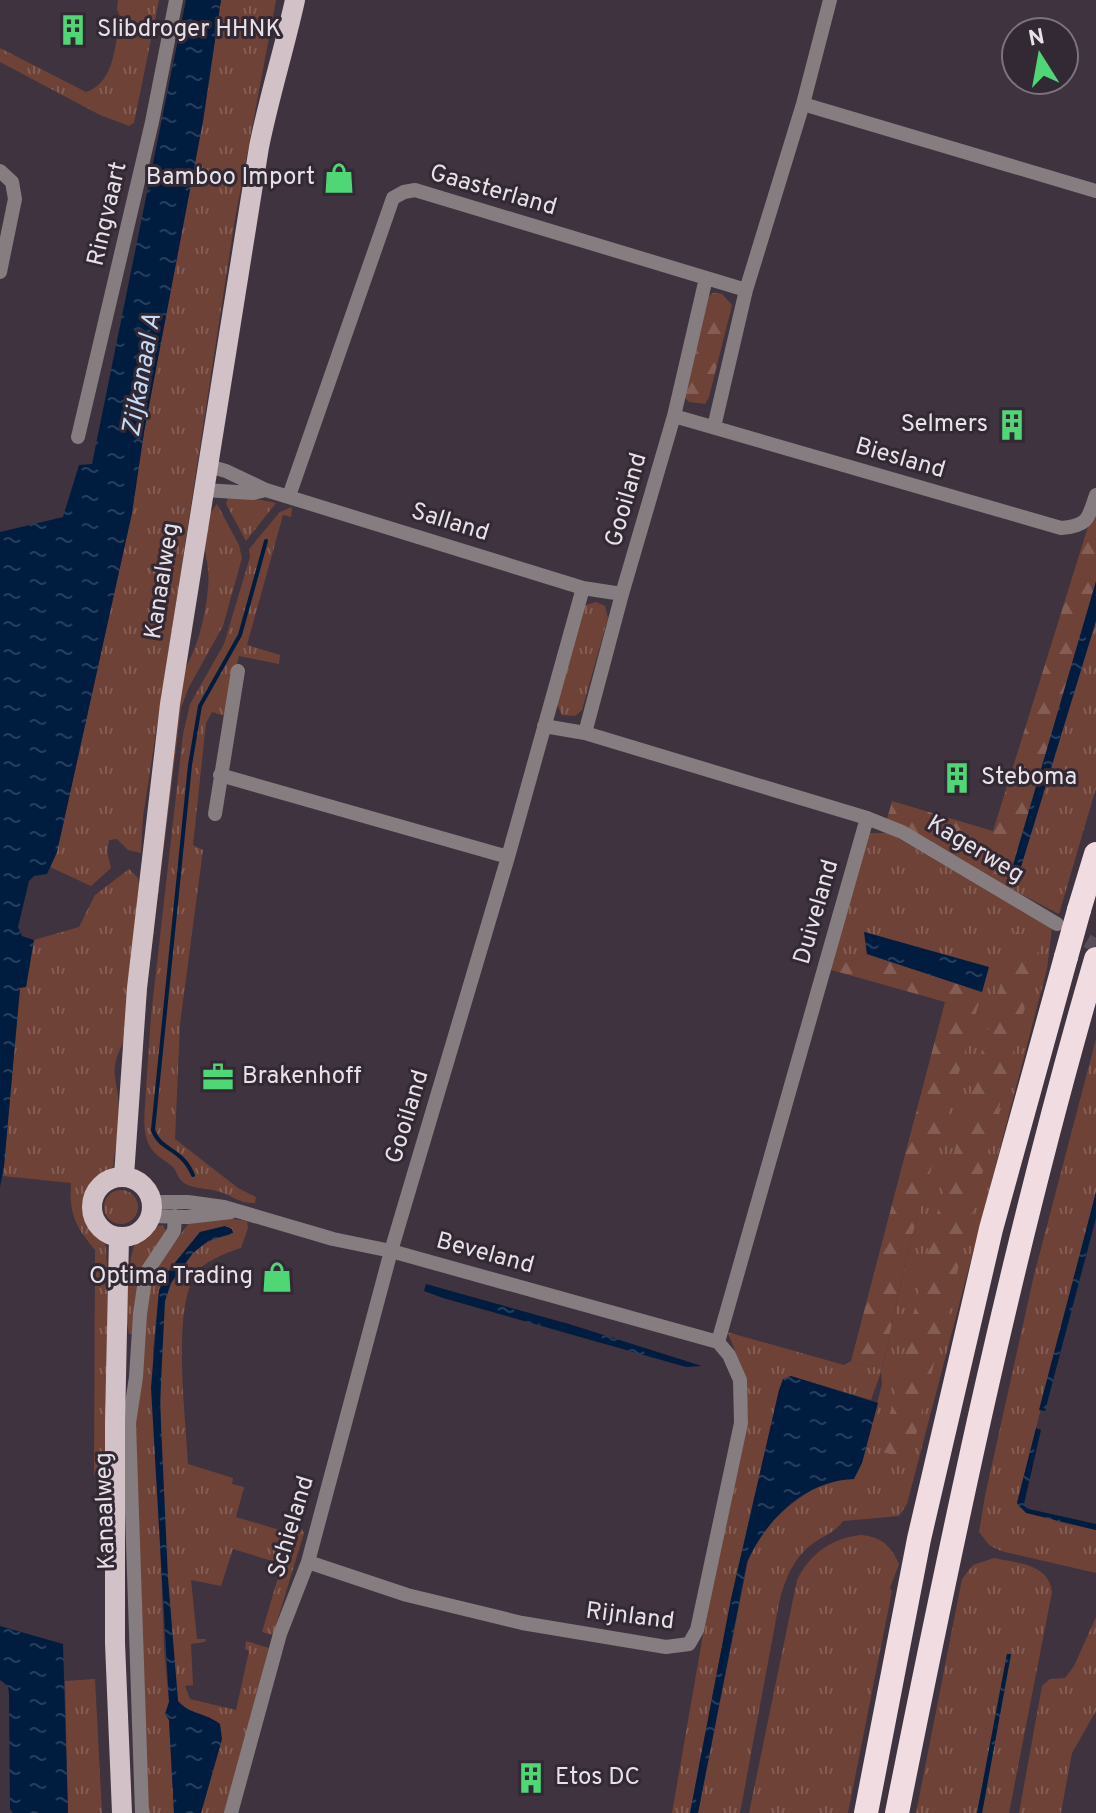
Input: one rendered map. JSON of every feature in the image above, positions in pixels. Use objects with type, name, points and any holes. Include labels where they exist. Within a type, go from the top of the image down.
[{"type":"highway","points":[[866,1813],[930,1493],[991,1229],[1096,854]]},
{"type":"highway","points":[[897,1813],[954,1529],[1022,1238],[1094,966]]},
{"type":"main road","name":"Kanaalweg","points":[[124,1176],[137,988],[170,704],[259,147],[295,0]]},
{"type":"main road","points":[[124,1176],[143,1184],[152,1209],[139,1232],[119,1238],[104,1232],[94,1220],[91,1205],[96,1190],[108,1179],[124,1176]]},
{"type":"main road","name":"Kanaalweg","points":[[119,1238],[115,1643],[122,1813]]},
{"type":"street","name":"Ringvaart","points":[[78,437],[152,122],[176,0]]},
{"type":"street","points":[[714,427],[746,290],[803,104],[830,0]]},
{"type":"street","points":[[803,104],[1096,191]]},
{"type":"street","points":[[0,171],[12,182],[15,199],[0,272]]},
{"type":"street","name":"Gaasterland","points":[[289,496],[393,198],[404,192],[415,190],[746,290]]},
{"type":"street","name":"Gooiland","points":[[585,733],[674,416],[706,278]]},
{"type":"street","name":"Biesland","points":[[674,416],[1061,528],[1079,527],[1088,519],[1096,495]]},
{"type":"street","name":"Salland","points":[[208,466],[266,490],[583,588],[622,594]]},
{"type":"street","name":"Salland","points":[[204,490],[253,493],[266,490]]},
{"type":"street","name":"Gooiland","points":[[391,1251],[508,857],[583,588]]},
{"type":"street","points":[[215,814],[238,671]]},
{"type":"street","points":[[544,726],[585,733],[867,818]]},
{"type":"street","points":[[220,775],[508,857]]},
{"type":"street","name":"Kagerweg","points":[[867,818],[902,832],[1057,924]]},
{"type":"street","name":"Duiveland","points":[[718,1342],[867,818]]},
{"type":"street","name":"Beveland","points":[[152,1209],[211,1204],[239,1210],[333,1239],[391,1251],[718,1342]]},
{"type":"street","name":"Beveland","points":[[152,1209],[175,1216],[239,1210]]},
{"type":"street","name":"Kanaalweg","points":[[142,1813],[129,1423],[146,1273],[174,1231],[175,1216]]},
{"type":"street","name":"Schieland","points":[[231,1813],[280,1634],[308,1562],[391,1251]]},
{"type":"street","name":"Rijnland","points":[[308,1562],[407,1595],[522,1623],[666,1647],[689,1644],[697,1630],[741,1423],[740,1380],[729,1355],[718,1342]]},
{"type":"green space","points":[[118,0],[159,0],[134,123],[129,126],[100,115],[0,62],[0,48],[86,92],[96,87],[109,70],[115,49],[120,16]]},
{"type":"green space","points":[[221,0],[276,0],[235,219],[143,817],[141,853],[128,850],[117,839],[109,840],[107,852],[111,868],[91,886],[50,867],[57,852],[132,513],[144,432],[203,121]]},
{"type":"green space","points":[[722,294],[732,305],[709,397],[705,404],[689,402],[684,397],[709,296]]},
{"type":"green space","points":[[241,496],[276,503],[246,541],[226,504],[228,498]]},
{"type":"green space","points":[[217,504],[239,545],[242,558],[223,626],[189,687],[181,708],[148,978],[138,1101],[134,1088],[180,678],[196,646],[202,624],[208,576],[205,525]]},
{"type":"green space","points":[[292,507],[291,517],[283,515],[247,645],[280,655],[279,664],[239,656],[225,716],[212,712],[206,723],[193,845],[203,850],[180,1024],[175,1139],[238,1188],[256,1197],[255,1203],[250,1203],[182,1181],[173,1167],[149,1145],[144,1118],[151,1016],[183,734],[190,704],[224,644],[250,557],[249,549],[280,512]]},
{"type":"green space","points":[[1096,507],[1096,602],[1011,889],[887,819],[892,801],[993,831]]},
{"type":"green space","points":[[596,602],[605,606],[608,618],[582,710],[575,716],[562,715],[556,702],[582,610]]},
{"type":"green space","points":[[1096,602],[1096,788],[1059,914],[1011,889]]},
{"type":"green space","points":[[870,833],[889,833],[1052,928],[1047,969],[907,1504],[899,1516],[843,1521],[797,1559],[779,1603],[740,1813],[698,1813],[748,1561],[769,1526],[795,1501],[862,1462],[882,1384],[881,1372],[871,1400],[791,1376],[779,1390],[731,1599],[690,1813],[672,1813],[702,1640],[748,1420],[742,1375],[727,1332],[844,1365],[851,1361],[882,1369],[910,1243],[988,967],[865,932],[867,954],[849,962],[827,958],[863,838]]},
{"type":"green space","points":[[129,869],[138,878],[140,890],[124,1041],[115,1068],[119,1123],[113,1167],[91,1188],[86,1200],[89,1219],[103,1237],[106,1248],[108,1288],[109,1446],[94,1475],[95,1250],[75,1219],[71,1183],[3,1176],[20,988],[26,986],[34,940],[79,927],[95,895]]},
{"type":"green space","points":[[1015,931],[1040,946],[910,1458],[881,1452],[936,1218]]},
{"type":"green space","points":[[867,954],[982,992],[910,1243],[882,1369],[851,1361],[945,1002],[824,968],[827,958],[849,962]]},
{"type":"green space","points":[[1096,1039],[1096,1192],[1017,1503],[1020,1508],[1060,1522],[1096,1530],[1096,1573],[1001,1551],[989,1545],[979,1532],[1034,1275]]},
{"type":"green space","points":[[121,1190],[133,1195],[138,1207],[133,1219],[121,1224],[109,1219],[104,1207],[109,1195]]},
{"type":"green space","points":[[226,1218],[247,1221],[248,1228],[241,1248],[223,1254],[197,1272],[184,1310],[182,1364],[188,1464],[233,1478],[232,1484],[244,1487],[236,1517],[290,1533],[293,1524],[299,1524],[304,1533],[273,1635],[262,1632],[282,1564],[233,1549],[221,1586],[191,1580],[197,1639],[206,1639],[205,1642],[191,1644],[193,1685],[185,1686],[190,1699],[236,1710],[249,1651],[245,1649],[246,1641],[269,1648],[225,1813],[201,1813],[222,1739],[178,1701],[161,1455],[162,1327],[167,1292],[181,1265],[195,1251],[211,1240],[230,1235],[225,1226],[200,1232],[169,1270],[159,1290],[153,1350],[164,1648],[169,1702],[165,1714],[169,1720],[174,1813],[145,1813],[132,1425],[145,1308],[157,1267],[189,1223]]},
{"type":"green space","points":[[163,1225],[166,1231],[147,1267],[133,1334],[129,1334],[125,1313],[134,1246],[154,1226]]},
{"type":"green space","points":[[861,1535],[885,1544],[899,1564],[890,1588],[892,1591],[848,1813],[749,1813],[797,1580],[808,1562],[823,1549],[840,1540]]},
{"type":"green space","points":[[994,1558],[1038,1570],[1050,1582],[1052,1592],[1009,1813],[982,1813],[1011,1655],[1007,1654],[977,1813],[916,1813],[962,1579],[973,1565]]},
{"type":"green space","points":[[1096,1617],[1096,1711],[1072,1753],[1061,1813],[1019,1813],[1042,1686],[1050,1679],[1065,1678],[1074,1666]]},
{"type":"green space","points":[[95,1679],[102,1813],[68,1813],[65,1681]]},
{"type":"water","name":"Zijkanaal A","points":[[186,0],[221,0],[203,121],[144,432],[132,513],[57,852],[47,874],[34,876],[29,881],[18,927],[22,936],[34,940],[26,987],[20,988],[0,1187],[0,532],[63,517],[79,465],[92,464]]},
{"type":"water","points":[[1096,581],[1096,621],[1021,867],[1013,865]]},
{"type":"water","points":[[864,932],[989,967],[982,992],[867,954]]},
{"type":"water","points":[[1096,1192],[1096,1218],[1045,1411],[1039,1410]]},
{"type":"water","points":[[225,1226],[233,1233],[208,1241],[193,1253],[171,1283],[165,1301],[160,1402],[168,1578],[178,1701],[187,1709],[220,1724],[222,1739],[201,1813],[174,1813],[169,1720],[165,1714],[169,1702],[151,1388],[159,1290],[169,1270],[200,1232]]},
{"type":"water","points":[[426,1284],[702,1366],[686,1367],[443,1298],[424,1291]]},
{"type":"water","points":[[791,1376],[878,1403],[862,1463],[854,1479],[819,1487],[790,1505],[765,1531],[747,1562],[698,1813],[690,1813],[731,1599],[779,1390],[783,1379]]},
{"type":"water","points":[[1036,1428],[1041,1430],[1024,1504],[1029,1509],[1096,1524],[1096,1530],[1026,1513],[1017,1503]]},
{"type":"water","points":[[0,1626],[63,1644],[68,1813],[13,1813],[10,1809],[9,1694],[8,1686],[0,1680]]},
{"type":"water","points":[[1007,1654],[1011,1654],[982,1813],[977,1813]]},
{"type":"waterway","points":[[193,1175],[183,1159],[161,1142],[153,1130],[190,765],[200,706],[240,635],[266,541]]},
{"type":"tunnel","points":[[1069,930],[1096,946]]},
{"type":"place","name":"Slibdroger HHNK","points":[[73,30]]},
{"type":"place","name":"Bamboo Import","points":[[339,178]]},
{"type":"place","name":"Selmers","points":[[1012,425]]},
{"type":"place","name":"Steboma","points":[[957,778]]},
{"type":"place","name":"Brakenhoff","points":[[218,1077]]},
{"type":"place","name":"Optima Trading","points":[[277,1277]]},
{"type":"place","name":"Etos DC","points":[[531,1778]]}]
